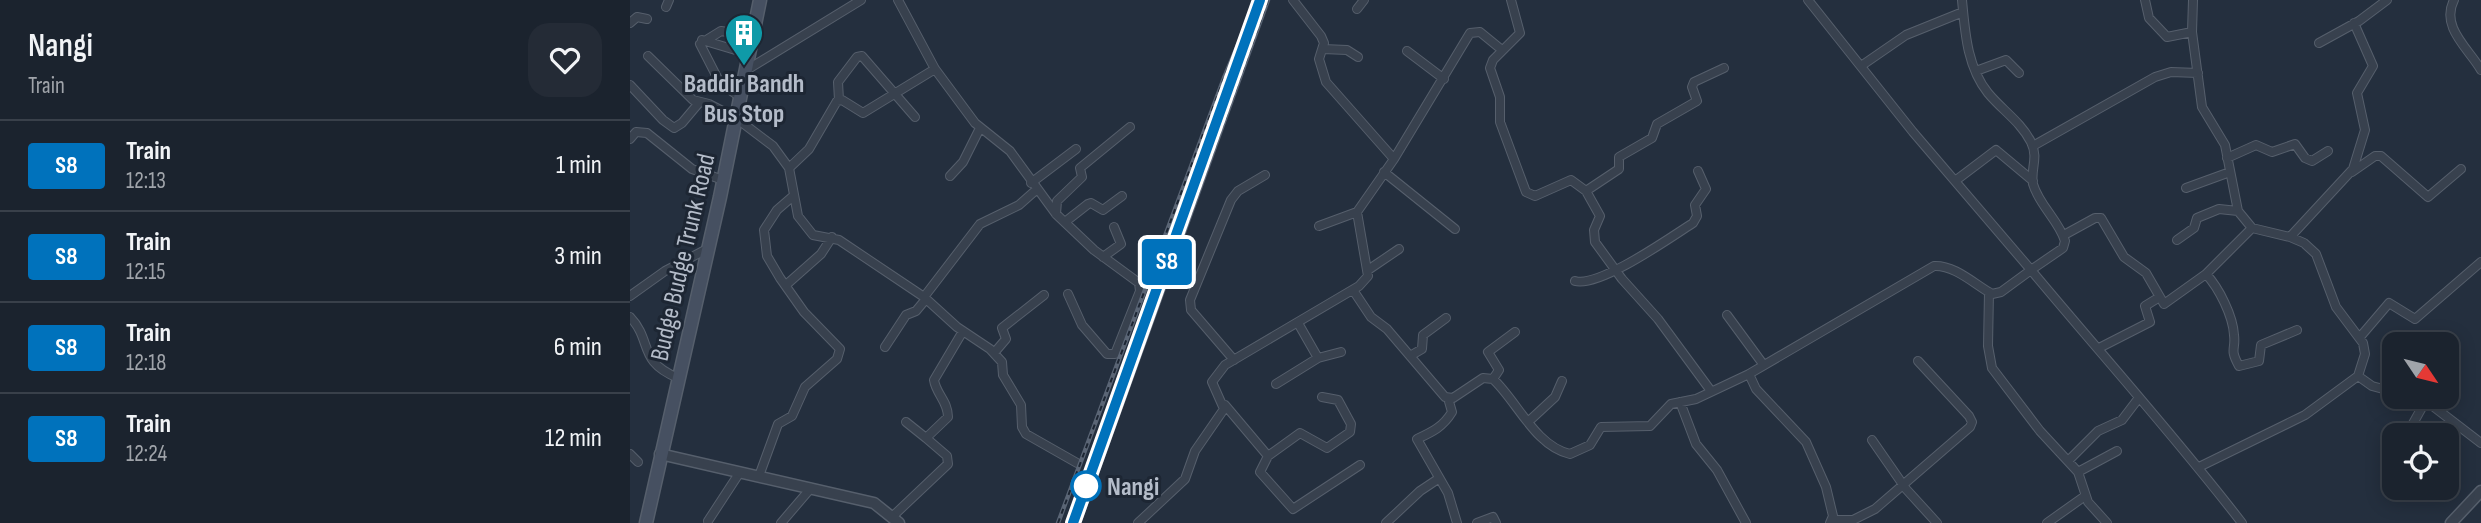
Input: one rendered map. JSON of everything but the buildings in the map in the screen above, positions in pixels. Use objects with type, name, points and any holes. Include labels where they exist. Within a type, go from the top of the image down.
[{"type":"main road","name":"Budge Budge Trunk Road","points":[[646,523],[723,180],[760,0]]},
{"type":"street","points":[[745,71],[861,0]]},
{"type":"street","points":[[898,0],[935,69],[980,128],[1010,151],[1056,214],[1140,286],[1115,354],[1107,354],[1085,330],[1068,294]]},
{"type":"street","points":[[1293,0],[1321,36],[1323,49],[1319,59],[1326,82],[1394,159]]},
{"type":"street","points":[[1357,9],[1364,0]]},
{"type":"street","points":[[1511,0],[1520,33],[1502,50],[1490,68],[1500,97],[1500,122],[1526,192],[1535,196],[1571,180],[1586,191],[1600,216],[1594,230],[1595,242],[1658,319],[1711,391]]},
{"type":"street","points":[[1808,0],[1955,181],[2099,348],[2138,399],[2199,467],[2242,523]]},
{"type":"street","points":[[1962,0],[1967,46],[1976,71],[1989,93],[2014,119],[2033,146],[2036,161],[2033,181]]},
{"type":"street","points":[[2145,0],[2149,18],[2167,37],[2192,32]]},
{"type":"street","points":[[2193,0],[2192,32],[2202,107],[2223,140],[2238,211],[2252,228],[2290,237],[2304,243],[2316,254],[2336,307],[2360,337],[2365,354],[2358,376],[2305,415],[2199,467]]},
{"type":"street","points":[[2319,43],[2387,0]]},
{"type":"street","points":[[2452,1],[2450,14],[2453,30],[2481,70]]},
{"type":"street","points":[[1861,66],[1906,35],[1963,12]]},
{"type":"street","points":[[630,23],[636,17],[647,19]]},
{"type":"street","points":[[2352,172],[2365,130],[2357,93],[2373,66],[2354,23]]},
{"type":"street","points":[[702,40],[721,31],[752,36]]},
{"type":"street","points":[[1319,226],[1357,212],[1394,159],[1471,33],[1480,32],[1502,50]]},
{"type":"street","points":[[702,40],[749,54]]},
{"type":"street","points":[[702,40],[700,48],[720,83],[740,97]]},
{"type":"street","points":[[1323,49],[1347,50],[1358,57]]},
{"type":"street","points":[[1407,51],[1444,79]]},
{"type":"street","points":[[839,100],[838,82],[859,55],[867,59],[915,117]]},
{"type":"street","points":[[648,56],[698,104],[709,104],[736,118],[773,146],[789,168],[792,197],[798,216],[813,235],[832,237],[925,298],[963,331],[976,337],[994,353],[1002,362],[1003,375],[1022,407],[1022,427],[1026,434],[1077,463]]},
{"type":"street","points":[[1976,71],[2006,60],[2019,73]]},
{"type":"street","points":[[1586,191],[1619,169],[1619,157],[1652,138],[1657,124],[1697,101],[1692,87],[1694,82],[1724,68]]},
{"type":"street","points":[[839,100],[863,113],[935,69]]},
{"type":"street","points":[[2033,146],[2155,77],[2171,72],[2198,73]]},
{"type":"street","points":[[630,85],[674,128],[682,123],[698,104]]},
{"type":"street","points":[[789,168],[809,149],[832,106],[839,100]]},
{"type":"street","points":[[1056,214],[1057,201],[1082,177],[1080,168],[1130,127]]},
{"type":"street","points":[[950,176],[963,162],[980,128]]},
{"type":"street","points":[[630,139],[636,132],[647,133],[692,169],[723,180]]},
{"type":"street","points":[[2227,158],[2256,145],[2272,152],[2295,144],[2305,158],[2312,161],[2329,151]]},
{"type":"street","points":[[885,347],[906,315],[916,312],[980,224],[1019,205],[1034,186],[1076,149]]},
{"type":"street","points":[[1448,398],[1483,378],[1493,379],[1528,422],[1559,450],[1570,454],[1590,445],[1601,427],[1650,426],[1657,422],[1667,407],[1749,374],[1934,266],[1942,266],[1967,277],[1989,292],[2001,292],[2065,246],[2064,235],[2033,181],[1996,150],[1955,181]]},
{"type":"street","points":[[2290,237],[2323,198],[2375,156],[2381,156],[2428,197],[2461,169]]},
{"type":"street","points":[[1575,281],[1587,281],[1615,269],[1696,220],[1695,205],[1706,189],[1698,171]]},
{"type":"street","points":[[1384,172],[1455,229]]},
{"type":"street","points":[[2186,188],[2230,172]]},
{"type":"street","points":[[1234,360],[1191,310],[1189,300],[1231,200],[1238,191],[1265,175]]},
{"type":"street","points":[[1065,222],[1087,204],[1091,203],[1103,210],[1122,196]]},
{"type":"street","points":[[759,476],[778,424],[792,416],[805,387],[837,359],[840,349],[804,312],[767,256],[764,230],[777,210],[792,197]]},
{"type":"street","points":[[2177,240],[2194,228],[2197,218],[2219,209],[2238,211]]},
{"type":"street","points":[[1268,456],[1226,405],[1212,382],[1214,376],[1234,360],[1364,282],[1368,270],[1357,212]]},
{"type":"street","points":[[2064,235],[2095,218],[2101,218],[2126,260],[2146,273],[2158,298],[2165,303],[2206,274],[2252,228]]},
{"type":"street","points":[[1103,257],[1121,244],[1114,227]]},
{"type":"street","points":[[786,285],[821,254],[832,237]]},
{"type":"street","points":[[630,296],[665,271],[707,249]]},
{"type":"street","points":[[1368,270],[1399,249]]},
{"type":"street","points":[[2360,337],[2389,303],[2414,319],[2481,262]]},
{"type":"street","points":[[2206,274],[2223,298],[2235,336],[2232,351],[2239,366],[2259,361],[2261,345],[2297,330]]},
{"type":"street","points":[[1353,290],[1371,317],[1387,329],[1448,398],[1452,412],[1449,417],[1440,428],[1417,439],[1448,493],[1457,523]]},
{"type":"street","points":[[1989,292],[1988,346],[1992,368],[2078,472],[2085,496],[2107,523]]},
{"type":"street","points":[[994,353],[1006,339],[1002,328],[1044,295]]},
{"type":"street","points":[[2099,348],[2150,322],[2145,306],[2158,298]]},
{"type":"street","points":[[1727,315],[1763,364]]},
{"type":"street","points":[[630,317],[636,324],[652,362],[678,378]]},
{"type":"street","points":[[1410,356],[1422,349],[1423,335],[1446,318]]},
{"type":"street","points":[[1298,323],[1318,358]]},
{"type":"street","points":[[926,438],[948,417],[947,405],[934,380],[963,331]]},
{"type":"street","points":[[1493,379],[1499,370],[1489,352],[1516,332]]},
{"type":"street","points":[[1276,384],[1318,358],[1341,352]]},
{"type":"street","points":[[1749,374],[1756,389],[1806,442],[1826,487],[1832,521],[1853,520],[1865,515],[1903,485],[1964,433],[1972,422],[1918,361]]},
{"type":"street","points":[[2358,376],[2372,386],[2382,389]]},
{"type":"street","points":[[1528,422],[1555,397],[1562,381]]},
{"type":"street","points":[[1322,397],[1338,400],[1351,424],[1350,432],[1326,448],[1300,433],[1268,456],[1260,472],[1293,509],[1360,465]]},
{"type":"street","points":[[2068,461],[2098,431],[2122,420],[2138,399]]},
{"type":"street","points":[[1680,402],[1696,444],[1717,470],[1746,523]]},
{"type":"street","points":[[1138,523],[1182,483],[1195,451],[1226,405]]},
{"type":"street","points":[[2436,410],[2481,443]]},
{"type":"street","points":[[660,454],[874,503],[896,519],[948,464],[947,456],[906,422]]},
{"type":"street","points":[[1872,440],[1903,485],[1937,523]]},
{"type":"street","points":[[2078,472],[2117,451]]},
{"type":"street","points":[[630,454],[638,462]]},
{"type":"street","points":[[708,521],[740,472]]},
{"type":"street","points":[[1386,523],[1420,491],[1438,479]]},
{"type":"street","points":[[781,523],[811,488]]},
{"type":"street","points":[[2451,523],[2481,491]]},
{"type":"street","points":[[2047,523],[2085,496]]},
{"type":"street","points":[[1476,523],[1493,517],[1496,523]]},
{"type":"railway","points":[[1058,523],[1224,78],[1257,0]]},
{"type":"railway","points":[[1079,523],[1268,0]]},
{"type":"train","name":"S8","points":[[1073,523],[1260,0]]},
{"type":"place","name":"Baddir Bandh Bus Stop","points":[[744,67]]},
{"type":"place","name":"Nangi","points":[[1086,486]]}]
